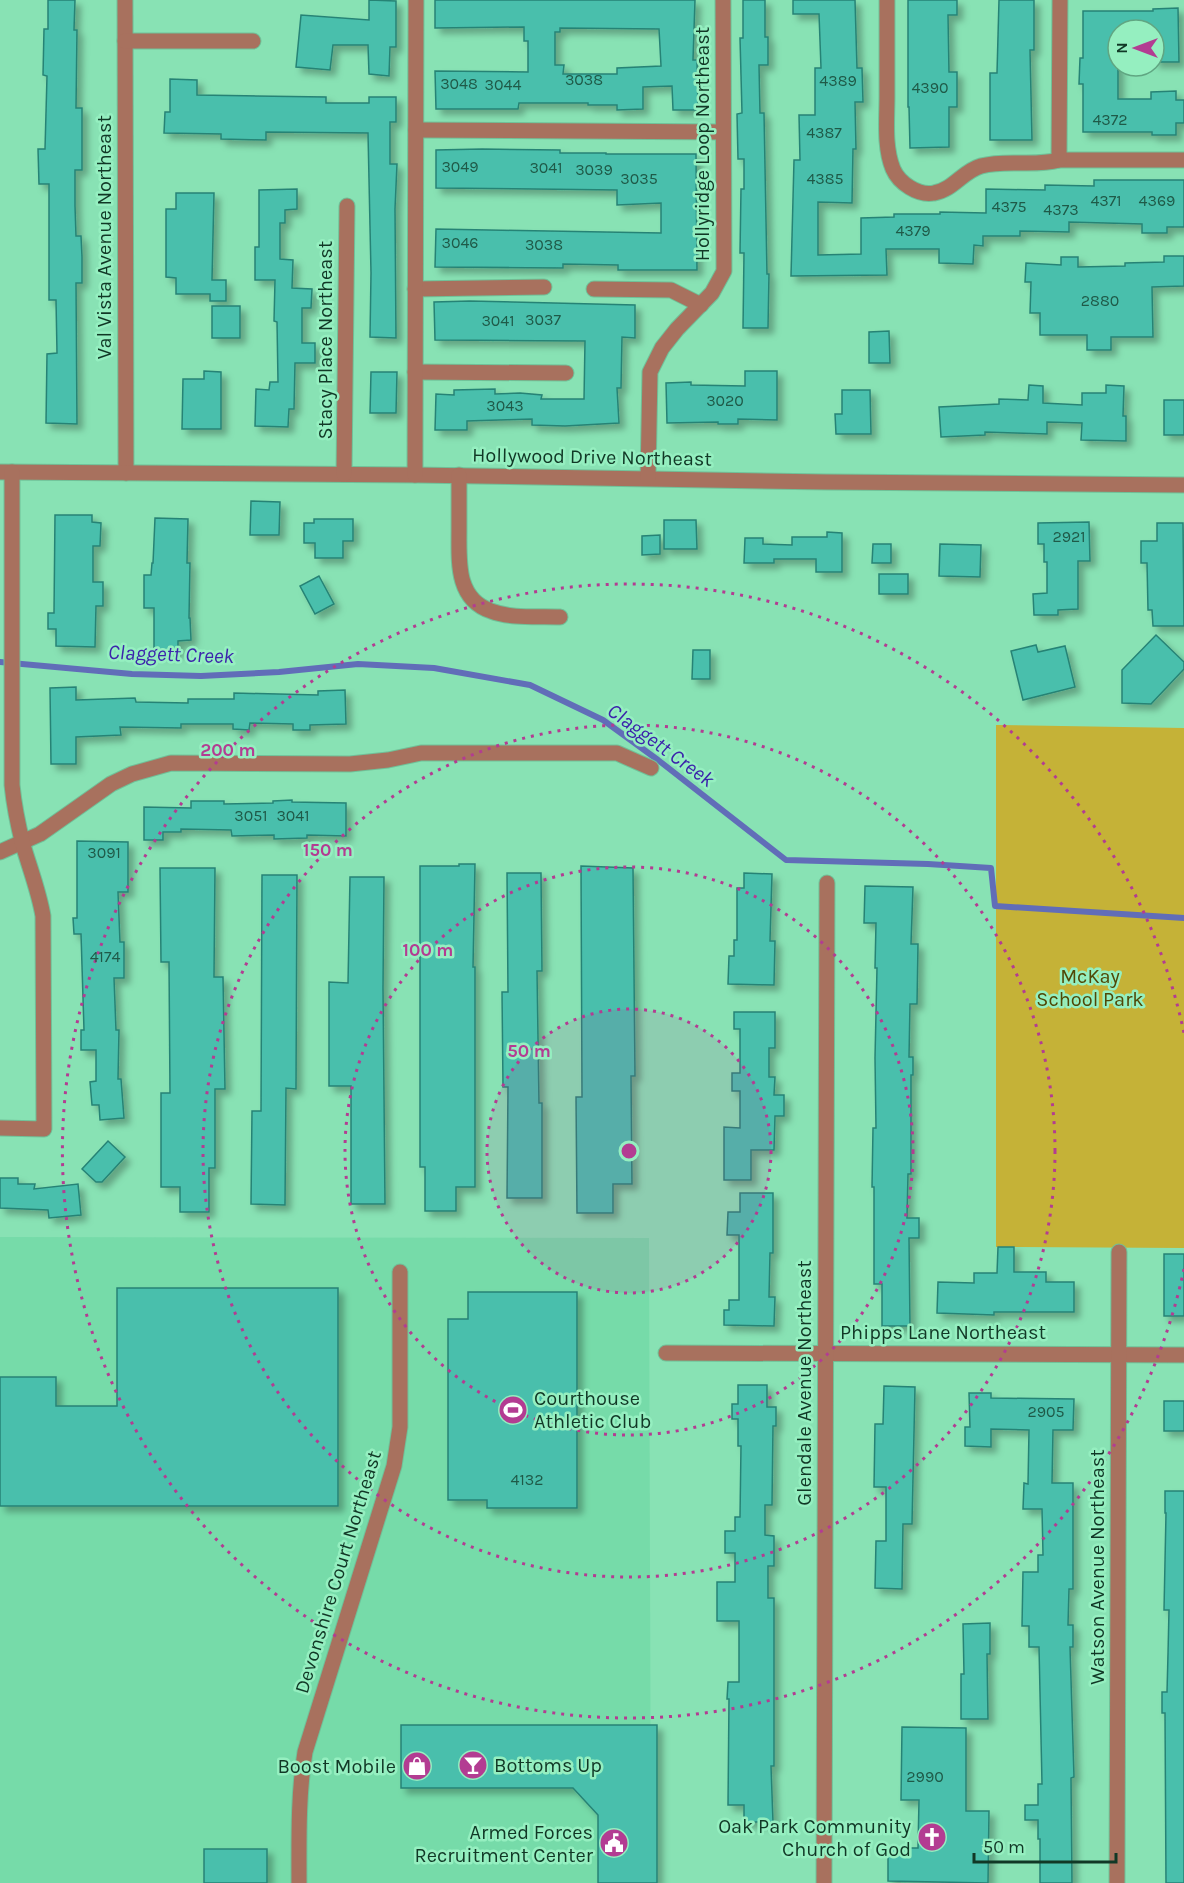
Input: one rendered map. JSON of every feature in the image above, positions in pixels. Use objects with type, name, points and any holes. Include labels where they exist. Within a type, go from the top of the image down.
[{"type":"street","name":"Val Vista Avenue Northeast","points":[[125,0],[126,473]]},
{"type":"street","points":[[415,475],[416,0]]},
{"type":"street","name":"Hollyridge Loop Northeast","points":[[648,478],[650,372],[667,342],[712,293],[724,271],[723,0]]},
{"type":"street","points":[[887,0],[889,155],[894,171],[902,182],[923,193],[933,193],[944,190],[980,166],[1043,164],[1059,160],[1184,160]]},
{"type":"street","points":[[1059,160],[1060,0]]},
{"type":"street","points":[[125,41],[253,41]]},
{"type":"street","points":[[416,130],[723,132]]},
{"type":"street","name":"Stacy Place Northeast","points":[[344,474],[347,206]]},
{"type":"street","points":[[415,289],[544,286]]},
{"type":"street","points":[[594,289],[671,290],[701,305]]},
{"type":"street","points":[[415,372],[566,373]]},
{"type":"street","points":[[0,1128],[44,1129],[43,916],[40,897],[22,843],[12,785],[13,648],[6,472]]},
{"type":"street","name":"Hollywood Drive Northeast","points":[[6,472],[1184,485]]},
{"type":"street","points":[[459,476],[459,566],[462,580],[472,600],[482,608],[499,614],[560,617]]},
{"type":"street","points":[[0,852],[40,834],[111,784],[152,767],[171,763],[350,764],[388,760],[421,753],[617,753],[651,768]]},
{"type":"street","name":"Glendale Avenue Northeast","points":[[824,1883],[827,883]]},
{"type":"street","name":"Watson Avenue Northeast","points":[[1117,1883],[1119,1252]]},
{"type":"street","name":"Devonshire Court Northeast","points":[[299,1883],[299,1816],[301,1775],[305,1752],[397,1450],[400,1427],[400,1272]]},
{"type":"street","name":"Phipps Lane Northeast","points":[[666,1353],[1184,1355]]},
{"type":"shaded area","points":[[0,1237],[649,1238],[651,1883],[0,1883]]},
{"type":"green space","name":"McKay School Park","points":[[996,725],[1184,728],[1184,1248],[996,1247]]},
{"type":"building","points":[[48,0],[75,0],[76,108],[82,108],[82,170],[75,170],[76,236],[81,236],[82,257],[82,283],[76,283],[77,424],[46,423],[47,354],[57,353],[56,300],[49,300],[49,184],[39,184],[38,149],[45,149],[47,76],[43,75],[44,29],[48,29]]},
{"type":"building","points":[[369,0],[396,1],[396,47],[390,47],[389,76],[369,74],[368,45],[333,45],[330,70],[296,67],[301,15],[369,20]]},
{"type":"building","points":[[435,0],[695,0],[693,60],[697,60],[698,110],[673,110],[672,86],[643,87],[643,109],[617,110],[617,105],[588,105],[588,103],[519,103],[518,109],[436,109],[435,71],[528,72],[528,41],[524,41],[524,27],[435,28]],"holes":[[[560,28],[659,29],[661,66],[617,68],[617,74],[563,74],[564,65],[555,65],[555,32],[560,32]]]},
{"type":"building","points":[[743,0],[765,0],[765,37],[768,37],[768,65],[759,65],[760,113],[764,113],[767,274],[769,274],[768,328],[743,328],[744,253],[740,253],[744,159],[738,159],[737,114],[742,113],[740,38],[743,38]]},
{"type":"building","points":[[793,0],[855,0],[857,68],[862,68],[863,102],[855,102],[856,149],[853,149],[852,203],[818,202],[818,255],[861,254],[861,218],[894,217],[894,214],[940,214],[940,212],[986,213],[986,189],[1045,190],[1045,185],[1094,186],[1094,180],[1184,180],[1184,227],[1167,227],[1167,233],[1142,233],[1142,224],[1069,222],[1069,232],[1020,231],[1020,236],[983,236],[983,246],[974,245],[973,264],[939,263],[939,249],[886,249],[887,275],[791,276],[794,160],[800,160],[799,115],[815,115],[815,68],[821,68],[819,14],[793,14]]},
{"type":"building","points":[[908,0],[957,0],[957,15],[948,15],[949,72],[957,72],[957,107],[949,107],[949,147],[910,148]]},
{"type":"building","points":[[999,0],[1034,0],[1034,50],[1030,50],[1032,140],[990,140],[990,73],[997,73]]},
{"type":"building","points":[[1178,8],[1179,62],[1166,62],[1166,18],[1106,18],[1106,78],[1118,78],[1118,99],[1151,99],[1151,92],[1176,91],[1176,100],[1184,100],[1184,123],[1176,123],[1176,135],[1152,135],[1152,132],[1083,132],[1083,84],[1079,84],[1080,58],[1083,58],[1083,11],[1153,11],[1153,9]]},
{"type":"building","points":[[170,79],[197,80],[197,95],[326,97],[326,103],[369,103],[369,97],[396,97],[396,122],[390,122],[390,164],[397,164],[396,338],[370,337],[368,133],[266,132],[266,140],[221,139],[221,134],[164,133],[165,112],[170,112]]},
{"type":"building","points":[[436,150],[560,150],[560,153],[696,154],[697,270],[618,270],[618,265],[563,264],[563,268],[435,267],[436,229],[661,233],[661,203],[617,205],[617,190],[436,188]]},
{"type":"building","points":[[297,189],[297,209],[285,210],[285,223],[280,223],[280,259],[293,260],[292,288],[312,289],[311,308],[302,308],[302,343],[315,343],[315,363],[295,363],[294,409],[289,409],[288,427],[255,426],[256,389],[269,390],[270,382],[278,382],[277,322],[274,321],[275,280],[255,280],[255,247],[259,247],[259,190]]},
{"type":"building","points":[[176,193],[214,193],[212,280],[226,280],[226,301],[210,301],[210,294],[176,294],[176,278],[166,277],[166,209],[176,209]]},
{"type":"building","points":[[1164,256],[1184,256],[1184,286],[1152,287],[1153,337],[1111,337],[1111,350],[1087,350],[1087,335],[1040,335],[1040,313],[1030,313],[1031,282],[1025,282],[1026,263],[1061,265],[1061,257],[1078,257],[1078,267],[1125,266],[1125,263],[1164,262]]},
{"type":"building","points":[[434,302],[635,305],[635,338],[622,337],[621,388],[617,388],[619,423],[565,426],[532,425],[532,419],[467,421],[467,430],[435,430],[436,394],[454,395],[454,390],[495,389],[495,394],[542,395],[541,399],[584,399],[585,341],[435,340]]},
{"type":"building","points":[[212,306],[240,306],[240,338],[212,338]]},
{"type":"building","points":[[889,331],[890,363],[869,363],[869,332]]},
{"type":"building","points":[[204,371],[221,372],[221,429],[182,429],[183,379],[204,379]]},
{"type":"building","points":[[745,371],[777,371],[777,420],[738,419],[738,424],[667,423],[666,383],[691,382],[691,385],[745,386]]},
{"type":"building","points":[[371,372],[397,372],[396,413],[370,413]]},
{"type":"building","points":[[1029,385],[1043,386],[1043,403],[1082,405],[1082,393],[1106,393],[1106,385],[1124,386],[1123,416],[1126,416],[1126,441],[1081,440],[1082,423],[1047,422],[1047,434],[985,432],[985,435],[941,437],[939,407],[999,404],[999,399],[1028,400]]},
{"type":"building","points":[[842,390],[870,390],[871,434],[836,434],[835,414],[842,414]]},
{"type":"building","points":[[1164,400],[1184,400],[1184,435],[1164,435]]},
{"type":"building","points":[[251,501],[280,502],[279,535],[250,535]]},
{"type":"building","points":[[55,515],[92,515],[92,522],[101,523],[100,546],[93,546],[93,582],[103,582],[103,606],[96,606],[95,647],[56,646],[56,629],[48,629],[48,613],[54,613]]},
{"type":"building","points":[[155,518],[188,519],[187,563],[190,563],[191,640],[178,641],[178,652],[154,652],[154,608],[144,608],[144,575],[151,575]]},
{"type":"building","points":[[314,519],[353,519],[353,541],[343,541],[343,558],[315,558],[315,543],[304,543],[304,523],[314,523]]},
{"type":"building","points":[[664,520],[696,520],[697,549],[664,549]]},
{"type":"building","points":[[1089,522],[1090,561],[1078,561],[1078,609],[1058,610],[1058,615],[1034,615],[1033,594],[1047,593],[1047,562],[1044,562],[1044,544],[1038,544],[1038,523]]},
{"type":"building","points":[[1157,523],[1183,523],[1184,626],[1153,626],[1152,610],[1148,610],[1147,563],[1141,563],[1141,541],[1157,541]]},
{"type":"building","points":[[827,532],[842,533],[842,572],[816,572],[816,559],[774,559],[774,563],[744,563],[745,538],[763,538],[763,544],[792,545],[792,537],[827,537]]},
{"type":"building","points":[[660,535],[660,554],[642,555],[642,536]]},
{"type":"building","points":[[873,544],[891,544],[891,563],[872,563]]},
{"type":"building","points":[[940,544],[981,545],[980,577],[939,576]]},
{"type":"building","points":[[879,574],[908,574],[908,594],[879,594]]},
{"type":"building","points":[[319,576],[334,604],[315,614],[300,586]]},
{"type":"building","points":[[1156,635],[1184,662],[1184,669],[1151,704],[1122,703],[1122,670]]},
{"type":"building","points":[[1036,645],[1038,652],[1065,646],[1075,687],[1023,700],[1011,651]]},
{"type":"building","points":[[693,650],[710,650],[710,679],[692,679]]},
{"type":"building","points":[[76,687],[76,700],[135,698],[136,702],[188,703],[188,699],[234,699],[234,693],[318,695],[318,691],[345,690],[346,724],[310,725],[310,730],[293,730],[293,724],[250,723],[249,730],[233,729],[233,724],[181,724],[181,728],[120,727],[121,735],[76,737],[76,764],[51,764],[50,688]]},
{"type":"building","points":[[292,800],[292,802],[346,803],[346,836],[307,835],[307,838],[274,839],[274,835],[232,836],[231,830],[181,829],[181,832],[163,832],[163,840],[144,840],[144,807],[191,808],[191,801],[224,801],[224,804],[273,803],[273,801]]},
{"type":"building","points":[[77,841],[128,842],[128,892],[118,892],[120,942],[124,942],[124,978],[114,978],[116,1030],[119,1030],[118,1079],[121,1079],[124,1118],[100,1120],[99,1105],[92,1105],[90,1082],[96,1081],[96,1050],[81,1050],[81,1030],[84,1030],[81,934],[74,934],[73,918],[77,918]]},
{"type":"building","points":[[459,864],[475,864],[473,967],[475,967],[475,1187],[456,1187],[456,1211],[425,1211],[425,1167],[420,1167],[420,866],[459,866]]},
{"type":"building","points":[[581,866],[633,868],[635,1076],[631,1076],[632,1184],[613,1184],[613,1213],[577,1213],[576,1097],[582,1097]]},
{"type":"building","points":[[160,868],[215,868],[214,977],[223,977],[225,1089],[215,1089],[215,1168],[209,1168],[209,1212],[180,1212],[180,1187],[161,1187],[161,1093],[170,1093],[169,962],[161,962]]},
{"type":"building","points":[[507,873],[541,873],[542,971],[537,971],[539,1103],[542,1103],[542,1198],[507,1198],[508,1087],[503,1087],[502,992],[508,992]]},
{"type":"building","points":[[744,873],[772,874],[770,941],[775,941],[774,985],[728,984],[729,956],[734,956],[734,940],[737,940],[737,888],[744,888]]},
{"type":"building","points":[[262,875],[297,875],[296,1089],[286,1088],[285,1205],[251,1204],[252,1111],[261,1111]]},
{"type":"building","points":[[350,877],[384,877],[385,1204],[351,1204],[351,1086],[329,1086],[329,982],[348,983]]},
{"type":"building","points":[[865,886],[913,887],[911,944],[918,944],[917,1004],[910,1004],[909,1057],[913,1057],[913,1075],[911,1075],[911,1174],[908,1174],[907,1218],[919,1218],[919,1238],[909,1238],[910,1326],[882,1326],[882,1284],[874,1284],[874,1187],[872,1187],[873,1128],[876,1128],[876,923],[864,923]]},
{"type":"building","points":[[734,1012],[775,1012],[775,1048],[769,1048],[769,1077],[775,1077],[774,1095],[784,1095],[784,1116],[775,1116],[774,1150],[751,1150],[751,1180],[724,1180],[724,1127],[740,1128],[740,1091],[732,1091],[732,1073],[740,1073],[740,1029],[734,1029]]},
{"type":"building","points":[[108,1141],[125,1157],[102,1182],[96,1182],[82,1169]]},
{"type":"building","points":[[0,1178],[18,1178],[18,1184],[35,1184],[34,1189],[78,1184],[81,1215],[49,1218],[48,1210],[0,1208]]},
{"type":"building","points":[[740,1193],[773,1193],[773,1253],[770,1253],[769,1297],[775,1297],[774,1326],[724,1325],[724,1310],[729,1310],[729,1300],[739,1300],[739,1235],[727,1235],[728,1212],[740,1212]]},
{"type":"building","points":[[998,1247],[1014,1247],[1014,1272],[1046,1272],[1046,1282],[1074,1282],[1074,1312],[994,1312],[994,1315],[937,1313],[938,1282],[974,1283],[974,1273],[997,1273]]},
{"type":"building","points":[[1164,1254],[1184,1254],[1184,1316],[1164,1316]]},
{"type":"building","points":[[117,1288],[338,1288],[338,1506],[0,1506],[0,1377],[56,1377],[56,1406],[117,1406]]},
{"type":"building","name":"Courthouse Athletic Club","points":[[468,1292],[577,1292],[577,1508],[487,1508],[487,1500],[448,1500],[448,1319],[468,1319]]},
{"type":"building","points":[[738,1385],[767,1385],[767,1407],[776,1407],[776,1426],[773,1426],[772,1505],[765,1505],[765,1535],[774,1536],[774,1566],[768,1566],[768,1598],[774,1598],[774,1766],[771,1766],[773,1822],[744,1822],[744,1805],[728,1805],[728,1682],[739,1682],[739,1621],[717,1621],[717,1582],[735,1582],[735,1553],[725,1553],[725,1531],[735,1531],[735,1517],[740,1517],[741,1446],[738,1446],[738,1419],[732,1419],[732,1404],[738,1404]]},
{"type":"building","points":[[884,1386],[915,1387],[912,1524],[903,1524],[902,1589],[875,1588],[876,1541],[886,1541],[886,1487],[874,1487],[875,1424],[883,1424]]},
{"type":"building","points":[[969,1393],[991,1393],[991,1398],[1074,1399],[1073,1430],[1053,1430],[1052,1483],[1073,1483],[1073,1589],[1069,1589],[1068,1625],[1073,1625],[1073,1647],[1070,1647],[1074,1777],[1071,1778],[1072,1883],[1040,1883],[1038,1820],[1025,1820],[1025,1805],[1038,1805],[1038,1784],[1042,1784],[1039,1647],[1029,1647],[1029,1626],[1022,1626],[1023,1572],[1038,1572],[1038,1555],[1043,1555],[1042,1509],[1023,1509],[1024,1483],[1028,1484],[1029,1430],[991,1429],[991,1447],[965,1446],[965,1427],[970,1427]]},
{"type":"building","points":[[1164,1401],[1184,1401],[1184,1431],[1164,1431]]},
{"type":"building","points":[[1165,1491],[1184,1491],[1184,1883],[1166,1883],[1165,1713],[1162,1713],[1162,1692],[1167,1692],[1169,1610],[1164,1610]]},
{"type":"building","points":[[990,1623],[990,1654],[987,1654],[988,1719],[961,1719],[961,1674],[964,1674],[963,1624]]},
{"type":"building","points":[[401,1725],[657,1725],[657,1883],[598,1883],[598,1815],[573,1788],[401,1788]]},
{"type":"building","points":[[902,1727],[966,1728],[966,1811],[989,1811],[988,1883],[888,1881],[888,1848],[918,1848],[919,1800],[901,1800]]},
{"type":"building","points":[[204,1849],[267,1849],[267,1883],[204,1883]]},
{"type":"waterway","name":"Claggett Creek","points":[[0,662],[132,674],[201,676],[279,672],[358,664],[434,668],[530,685],[603,720],[786,860],[991,868],[995,906],[1184,918]]},
{"type":"place","name":"Courthouse Athletic Club","points":[[513,1410]]},
{"type":"place","name":"Bottoms Up","points":[[473,1765]]},
{"type":"place","name":"Boost Mobile","points":[[417,1766]]},
{"type":"place","name":"Oak Park Community Church of God","points":[[932,1837]]},
{"type":"place","name":"Armed Forces Recruitment Center","points":[[614,1843]]}]
